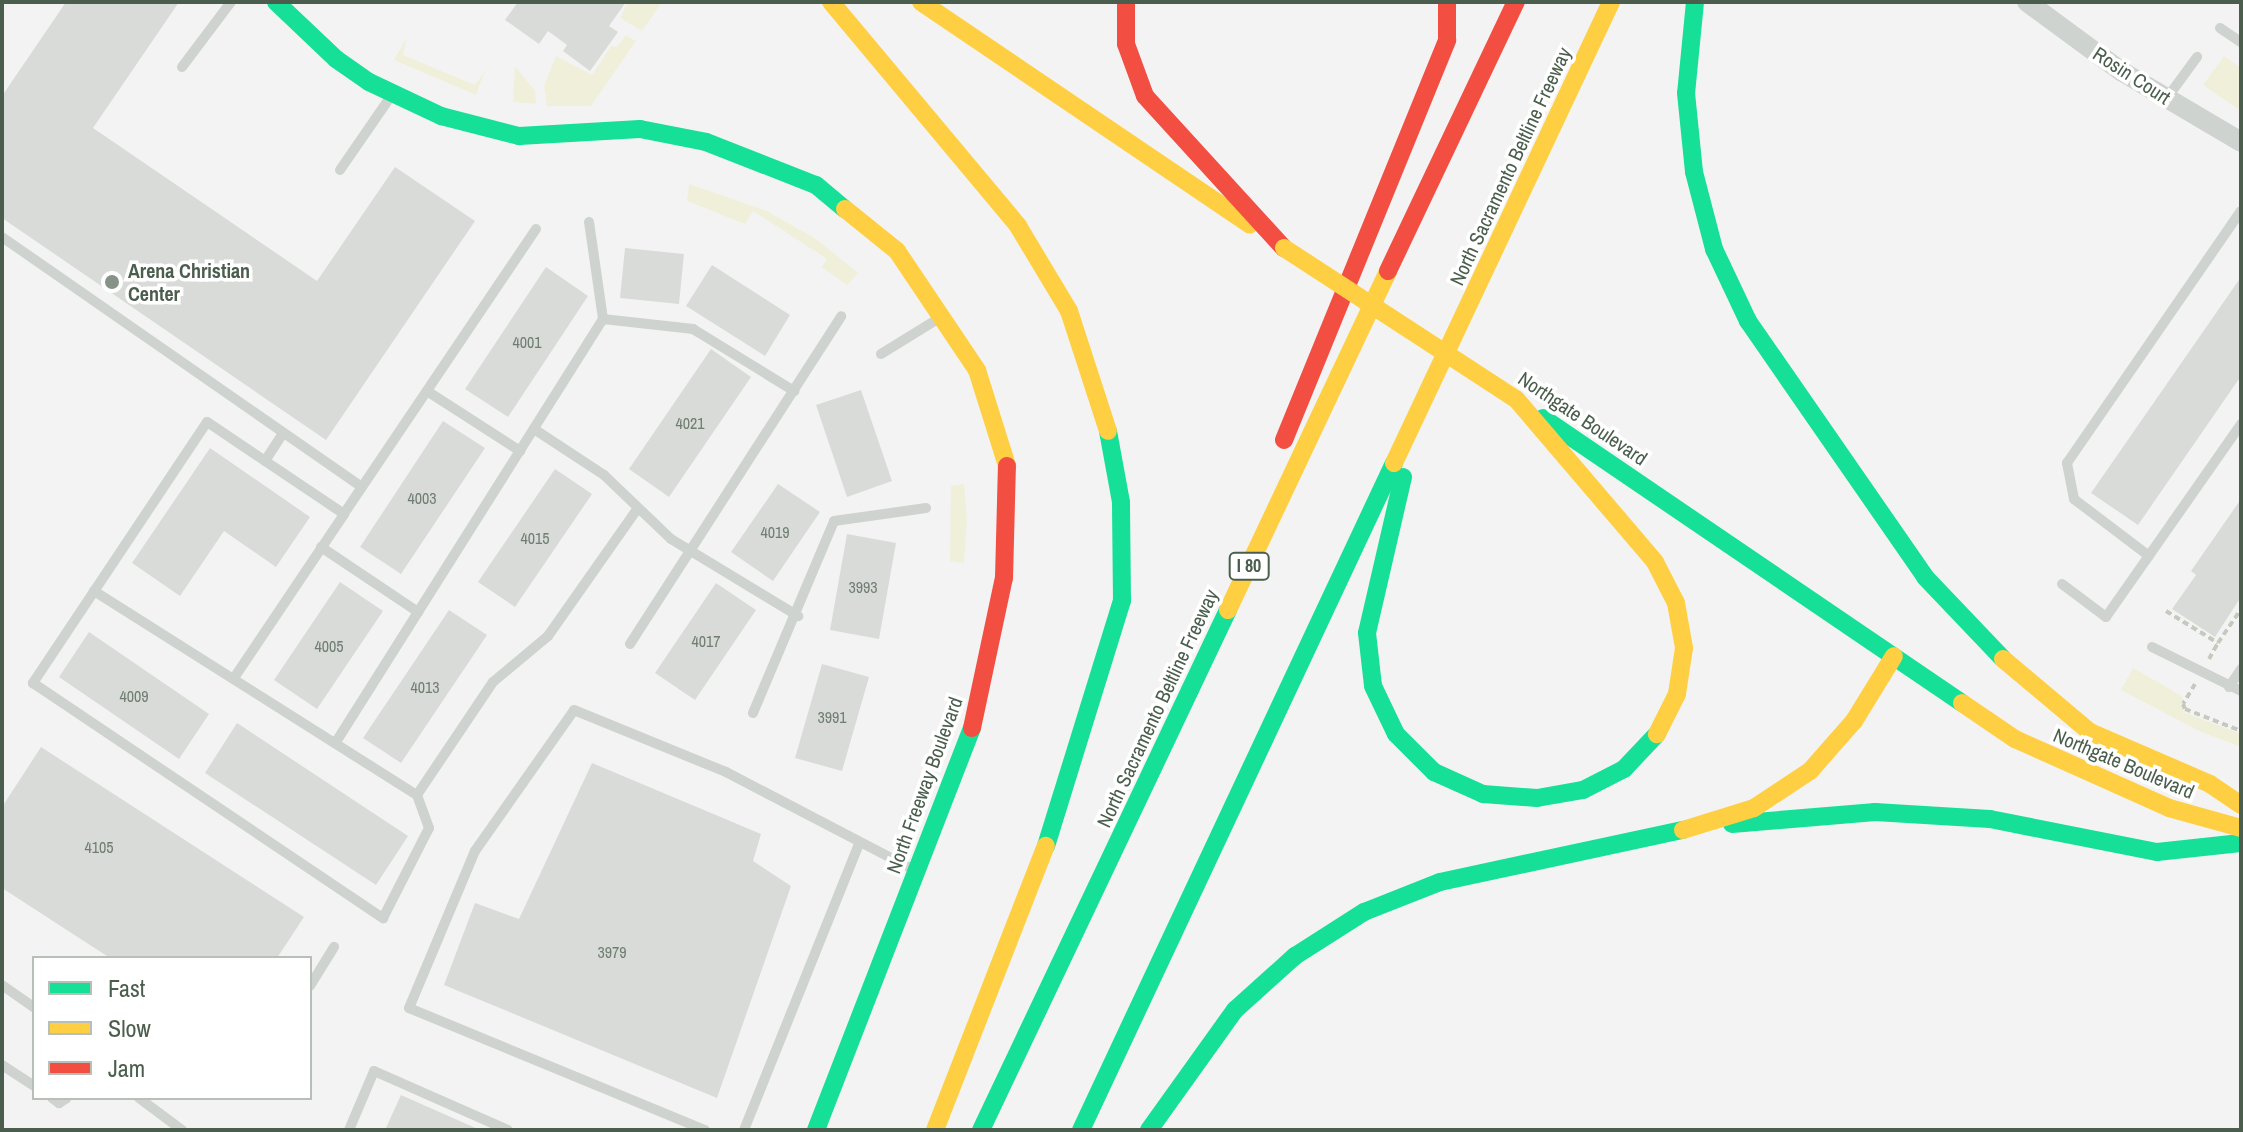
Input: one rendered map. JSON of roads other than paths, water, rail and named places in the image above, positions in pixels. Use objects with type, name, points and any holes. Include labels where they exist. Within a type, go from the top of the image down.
[{"type":"main road","points":[[831,2],[1018,226],[1069,311],[1103,405],[1121,502],[1122,601],[1030,896],[935,1130]]},
{"type":"main road","name":"Northgate Boulevard","points":[[922,2],[1284,248],[1516,399],[2015,739],[2169,808],[2241,828]]},
{"type":"main road","points":[[1126,2],[1126,44],[1145,96],[1284,248]]},
{"type":"main road","points":[[1130,817],[1447,40],[1447,2]]},
{"type":"main road","name":"North Sacramento Beltline Freeway","points":[[981,1130],[1516,2]]},
{"type":"main road","name":"North Sacramento Beltline Freeway","points":[[1081,1130],[1611,2]]},
{"type":"main road","points":[[1695,2],[1686,93],[1694,172],[1714,249],[1748,321],[1925,577],[2003,659],[2090,732],[2210,784],[2241,805]]},
{"type":"main road","name":"North Freeway Boulevard","points":[[278,3],[336,59],[392,95],[441,116],[519,136],[640,129],[706,142],[816,185],[897,251],[977,370],[1007,463],[1008,518],[1004,578],[972,728],[816,1130]]},
{"type":"main road","points":[[1416,416],[1367,633],[1373,686],[1396,734],[1434,772],[1483,794],[1537,798],[1567,793],[1624,769],[1656,736],[1677,694],[1684,648],[1676,603],[1655,562],[1516,399]]},
{"type":"main road","points":[[1149,1130],[1235,1010],[1295,956],[1364,912],[1440,882],[1690,828],[1754,808],[1810,771],[1854,721],[1894,656]]},
{"type":"main road","points":[[1690,828],[1875,812],[1990,819],[2157,852],[2241,843]]},
{"type":"street","name":"Rosin Court","points":[[2027,2],[2167,98],[2241,142]]},
{"type":"lane","points":[[182,67],[231,2]]},
{"type":"lane","points":[[2220,28],[2241,42]]},
{"type":"lane","points":[[2167,98],[2197,57]]},
{"type":"lane","points":[[340,170],[392,95]]},
{"type":"lane","points":[[2149,556],[2074,499],[2067,463],[2239,217]]},
{"type":"lane","points":[[336,742],[603,319],[589,222]]},
{"type":"lane","points":[[234,678],[536,229]]},
{"type":"lane","points":[[2,237],[362,487]]},
{"type":"lane","points":[[630,644],[841,316]]},
{"type":"lane","points":[[881,354],[943,316]]},
{"type":"lane","points":[[603,319],[693,329],[794,391]]},
{"type":"lane","points":[[427,391],[520,451]]},
{"type":"lane","points":[[94,591],[417,795],[429,828],[383,918],[33,683],[94,591],[207,422],[344,514]]},
{"type":"lane","points":[[2062,584],[2106,617],[2241,424]]},
{"type":"lane","points":[[534,429],[604,475],[638,508],[692,552],[798,616]]},
{"type":"lane","points":[[265,461],[283,433]]},
{"type":"lane","points":[[417,795],[493,682],[548,636],[638,508]]},
{"type":"lane","points":[[753,713],[798,616],[834,521],[926,508]]},
{"type":"lane","points":[[321,547],[418,612]]},
{"type":"lane","points":[[2152,647],[2241,691]]},
{"type":"lane","points":[[2229,687],[2241,669]]},
{"type":"lane","points":[[705,1130],[409,1008],[475,851],[574,710],[726,772],[916,871]]},
{"type":"lane","points":[[744,1130],[860,842]]},
{"type":"lane","points":[[312,983],[334,947]]},
{"type":"lane","points":[[2,985],[32,1006]]},
{"type":"lane","points":[[2,1065],[32,1085]]},
{"type":"lane","points":[[349,1130],[374,1071],[508,1130]]},
{"type":"lane","points":[[142,1100],[182,1130]]},
{"type":"place","name":"Arena Christian Center","points":[[112,282]]}]
